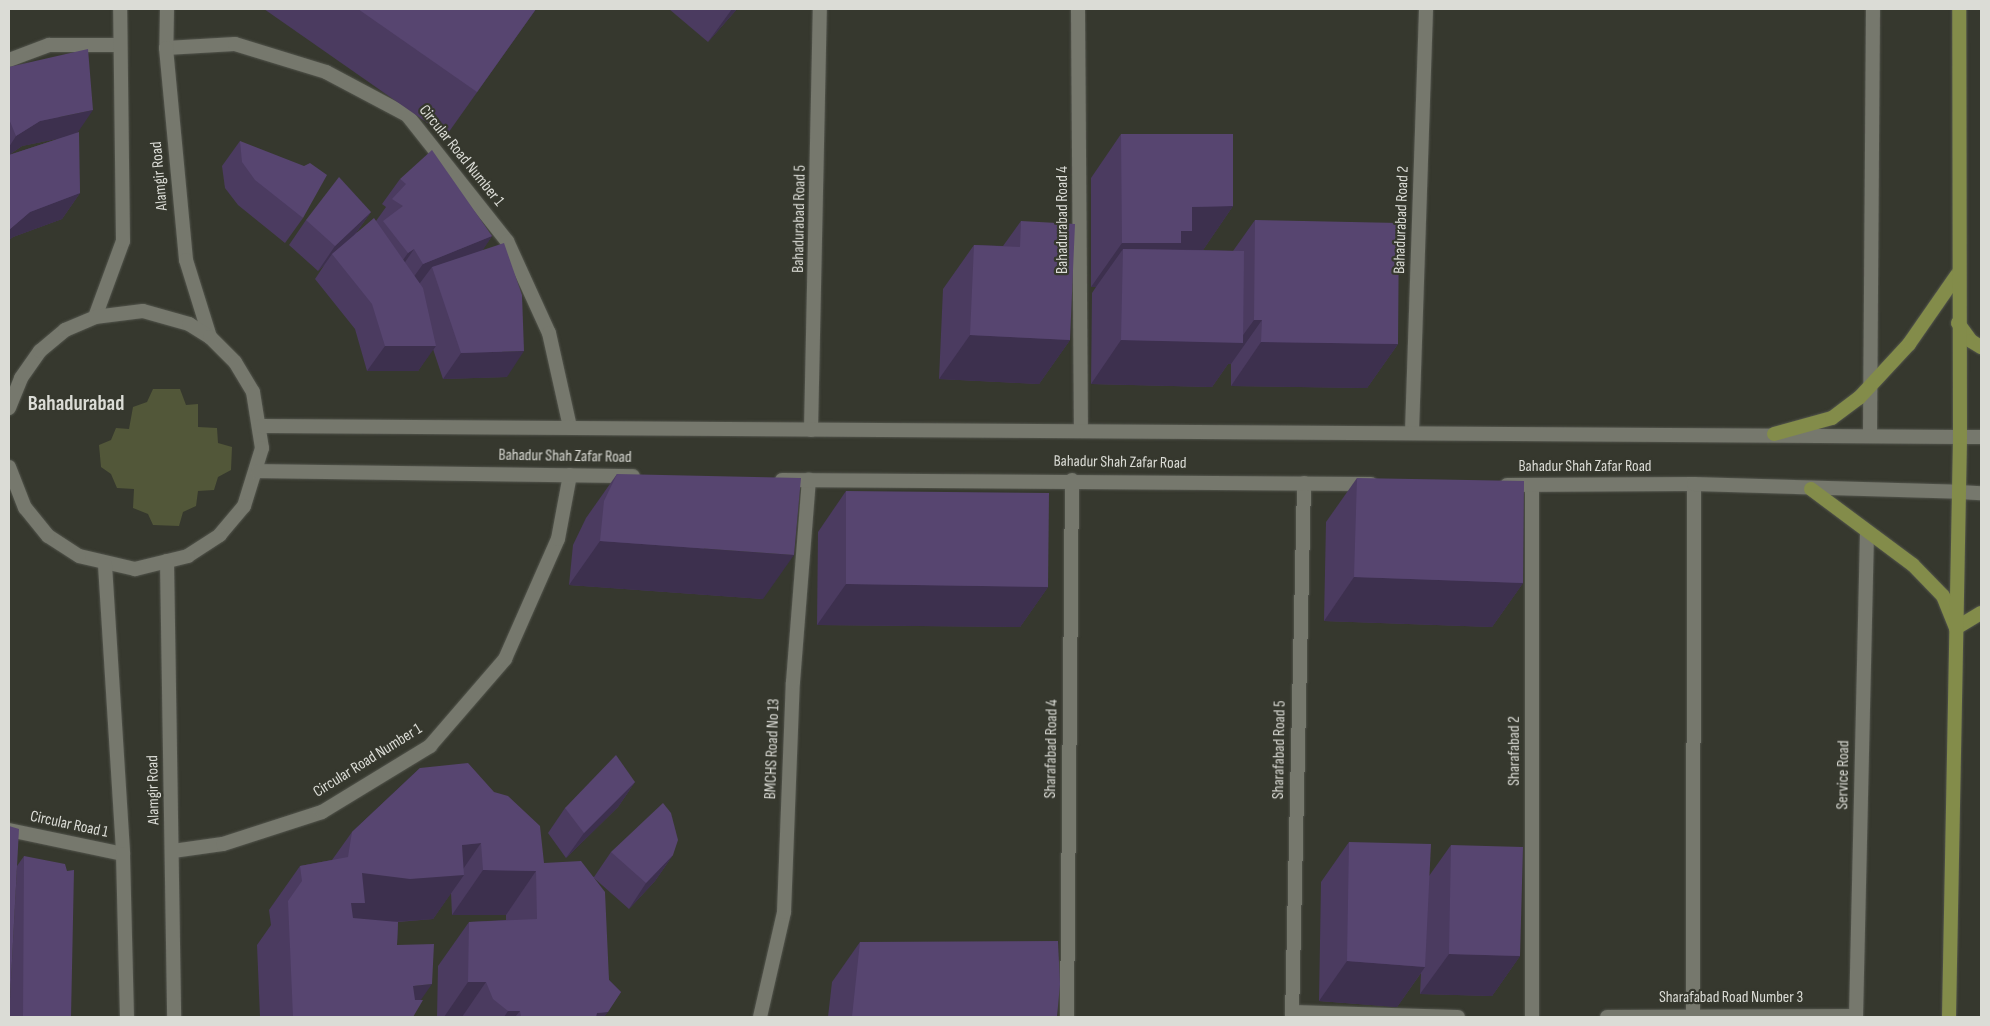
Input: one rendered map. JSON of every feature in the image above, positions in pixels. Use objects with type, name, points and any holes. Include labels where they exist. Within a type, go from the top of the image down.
[{"type":"main road","points":[[1948,1017],[1960,437],[1958,321],[1959,9]]},
{"type":"main road","points":[[1774,434],[1832,418],[1870,385],[1931,315],[1959,271]]},
{"type":"main road","points":[[1958,321],[1962,332],[1981,347]]},
{"type":"main road","points":[[1811,489],[1867,533],[1913,565],[1943,596],[1956,628]]},
{"type":"main road","points":[[1956,628],[1981,613]]},
{"type":"street","points":[[94,317],[123,241],[120,9]]},
{"type":"street","name":"Alamgir Road","points":[[167,9],[166,48],[186,260],[210,337]]},
{"type":"street","name":"Bahadurabad Road 5","points":[[811,430],[820,9]]},
{"type":"street","name":"Bahadurabad Road 4","points":[[1078,9],[1081,430]]},
{"type":"street","name":"Bahadurabad Road 2","points":[[1412,432],[1426,9]]},
{"type":"street","points":[[1870,434],[1873,9]]},
{"type":"street","name":"Circular Road Number 1","points":[[166,48],[235,44],[326,72],[407,116],[507,241],[549,333],[570,427]]},
{"type":"street","points":[[9,60],[49,45],[119,45]]},
{"type":"street","points":[[9,408],[15,381],[40,351],[65,330],[94,317],[151,312],[189,324],[210,337],[235,362],[253,392],[261,426],[258,471],[244,506],[220,535],[188,556],[135,569],[105,565],[79,556],[48,536],[24,508],[9,472]]},
{"type":"street","name":"Bahadur Shah Zafar Road","points":[[261,426],[1870,434],[1981,437]]},
{"type":"street","name":"Bahadur Shah Zafar Road","points":[[258,471],[650,476]]},
{"type":"street","name":"Circular Road Number 1","points":[[173,851],[223,844],[322,812],[430,746],[505,659],[558,539],[570,475]]},
{"type":"street","name":"Bahadur Shah Zafar Road","points":[[769,479],[1383,484]]},
{"type":"street","name":"BMCHS Road No 13","points":[[760,1017],[784,912],[793,682],[809,480]]},
{"type":"street","name":"Sharafabad Road 4","points":[[1067,1017],[1072,480]]},
{"type":"street","name":"Sharafabad Road 5","points":[[1292,1015],[1304,483]]},
{"type":"street","points":[[1693,1015],[1694,484]]},
{"type":"street","name":"Bahadur Shah Zafar Road","points":[[1492,485],[1694,484],[1981,493]]},
{"type":"street","name":"Sharafabad 2","points":[[1532,486],[1532,1017]]},
{"type":"street","name":"Service Road","points":[[1856,1016],[1867,533]]},
{"type":"street","name":"Alamgir Road","points":[[167,561],[173,851],[174,1017]]},
{"type":"street","name":"Alamgir Road","points":[[105,565],[123,854],[128,1017]]},
{"type":"street","name":"Circular Road 1","points":[[9,830],[123,854]]},
{"type":"street","points":[[1292,1015],[1458,1017]]},
{"type":"street","name":"Sharafabad Road Number 3","points":[[1607,1017],[1693,1015],[1856,1016]]},
{"type":"green space","points":[[153,389],[180,389],[186,405],[198,404],[198,427],[217,428],[218,443],[232,447],[231,470],[218,477],[214,490],[198,491],[196,506],[183,512],[179,526],[153,525],[148,514],[133,508],[134,489],[117,488],[111,474],[101,467],[99,445],[111,440],[116,428],[129,429],[133,407],[147,402]]},
{"type":"building","points":[[358,9],[536,9],[477,92]]},
{"type":"building","points":[[88,49],[93,110],[40,121],[16,136],[9,119],[9,67]]},
{"type":"building","points":[[79,132],[80,193],[30,212],[9,230],[9,155]]},
{"type":"building","points":[[1121,134],[1233,134],[1233,206],[1192,207],[1192,231],[1181,231],[1181,243],[1122,243]]},
{"type":"building","points":[[240,141],[304,166],[310,163],[327,175],[303,218],[255,180],[242,162]]},
{"type":"building","points":[[432,150],[492,236],[423,264],[414,249],[408,253],[383,221],[403,206],[392,199],[406,184],[400,179]]},
{"type":"building","points":[[339,177],[371,212],[335,246],[306,220]]},
{"type":"building","points":[[374,218],[423,288],[436,346],[385,346],[372,304],[332,254]]},
{"type":"building","points":[[1255,220],[1399,223],[1398,344],[1261,342],[1262,320],[1254,320]]},
{"type":"building","points":[[1021,221],[1075,224],[1070,340],[970,335],[974,245],[1020,247]]},
{"type":"building","points":[[504,243],[522,295],[524,351],[461,353],[432,267]]},
{"type":"building","points":[[1123,249],[1244,251],[1243,343],[1121,340]]},
{"type":"building","points":[[617,474],[801,478],[794,555],[600,541],[604,501]]},
{"type":"building","points":[[1357,478],[1524,481],[1523,583],[1354,577]]},
{"type":"building","points":[[846,491],[1049,493],[1048,587],[846,584]]},
{"type":"building","points":[[616,755],[635,782],[584,833],[565,808]]},
{"type":"building","points":[[468,763],[494,792],[508,796],[540,826],[544,863],[581,861],[605,892],[609,980],[621,992],[608,1012],[597,1013],[596,1017],[521,1017],[520,1011],[508,1011],[493,999],[486,982],[468,982],[469,922],[537,919],[536,871],[483,870],[481,843],[462,845],[464,875],[410,879],[362,873],[365,903],[351,903],[353,918],[398,922],[397,945],[434,944],[432,984],[413,986],[415,1000],[423,1000],[413,1017],[293,1017],[288,901],[302,881],[300,866],[348,857],[352,832],[420,768]]},
{"type":"building","points":[[663,803],[671,813],[678,840],[673,855],[646,883],[611,852]]},
{"type":"building","points":[[9,826],[19,829],[9,1017]]},
{"type":"building","points":[[1349,842],[1431,844],[1425,967],[1347,961]]},
{"type":"building","points":[[1451,845],[1523,847],[1520,956],[1449,954]]},
{"type":"building","points":[[24,856],[65,864],[67,871],[74,870],[71,1017],[23,1017]]},
{"type":"building","points":[[1058,941],[1060,984],[1057,1017],[852,1017],[860,942]]},
{"type":"district","name":"Bahadurabad","points":[[76,404]]}]
